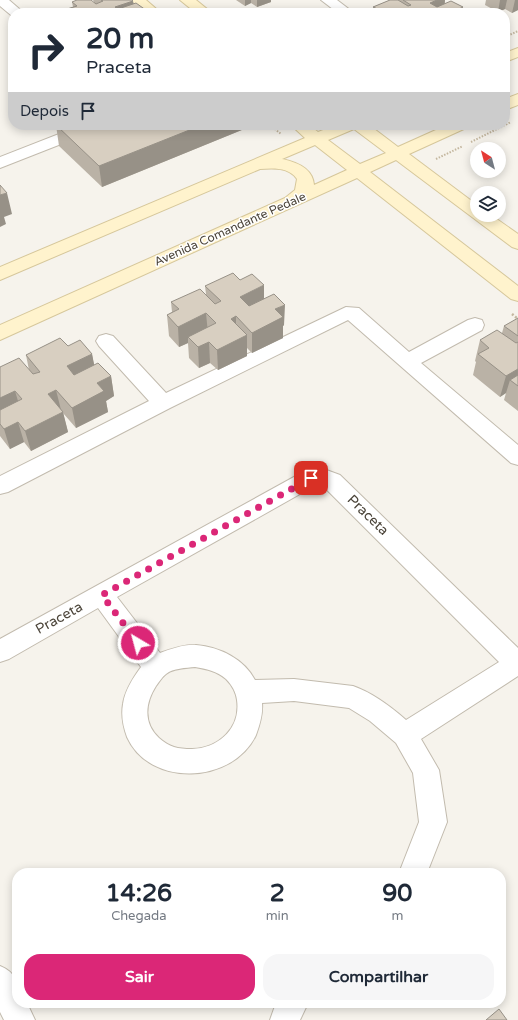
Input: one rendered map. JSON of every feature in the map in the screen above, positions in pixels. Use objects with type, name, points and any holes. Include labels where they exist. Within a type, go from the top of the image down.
[{"type":"street","points":[[1,0],[11,8]]},
{"type":"street","points":[[137,0],[147,8]]},
{"type":"street","points":[[187,0],[198,8]]},
{"type":"street","points":[[328,0],[340,8]]},
{"type":"street","points":[[0,163],[83,130]]},
{"type":"street","points":[[305,130],[518,295]]},
{"type":"street","points":[[0,274],[337,130]]},
{"type":"street","points":[[366,130],[470,207]]},
{"type":"street","name":"Avenida Comandante Pedale","points":[[0,333],[449,130]]},
{"type":"street","points":[[250,168],[271,163],[292,167],[300,172],[305,178],[306,185],[304,192],[298,198],[289,202]]},
{"type":"street","points":[[490,222],[518,243]]},
{"type":"street","points":[[0,486],[163,403],[346,313],[352,313],[361,320],[407,362],[518,457]]},
{"type":"street","points":[[407,362],[475,325]]},
{"type":"street","points":[[106,341],[163,403]]},
{"type":"street","name":"Praceta","points":[[0,651],[311,478],[321,476],[332,480],[518,664]]},
{"type":"street","points":[[102,595],[156,667]]},
{"type":"street","points":[[195,656],[210,658],[227,666],[239,676],[248,692],[251,710],[244,733],[230,748],[209,760],[188,763],[162,757],[147,745],[140,737],[134,719],[135,700],[142,685],[156,667],[176,659],[195,656]]},
{"type":"street","points":[[405,735],[518,664]]},
{"type":"street","points":[[248,692],[294,690],[353,697],[379,713],[405,735],[426,770],[433,822],[415,868]]},
{"type":"street","points":[[0,981],[12,1004]]},
{"type":"street","points":[[14,1008],[20,1020]]},
{"type":"street","points":[[285,1020],[286,1014],[290,1008]]},
{"type":"path","points":[[510,123],[516,120]]},
{"type":"path","points":[[276,130],[282,135]]},
{"type":"path","points":[[434,160],[496,130]]},
{"type":"building","points":[[77,0],[91,0],[96,4],[103,1],[101,0],[133,1],[115,7],[116,8],[70,8],[77,6],[72,2]]},
{"type":"building","points":[[390,0],[398,0],[408,6],[411,5],[403,0],[437,0],[430,3],[437,7],[451,1],[463,7],[375,8],[373,7]]},
{"type":"building","points":[[136,3],[143,8],[121,8]]},
{"type":"building","points":[[61,130],[189,130],[99,166]]},
{"type":"building","points":[[0,185],[7,193],[0,195]]},
{"type":"building","points":[[233,273],[240,280],[252,274],[264,285],[240,297],[249,306],[274,294],[285,305],[275,309],[283,317],[252,333],[236,316],[231,319],[247,335],[217,350],[209,342],[198,347],[188,337],[216,323],[206,313],[178,327],[167,315],[179,309],[171,302],[200,289],[215,304],[221,301],[205,286]]},
{"type":"building","points":[[518,318],[518,336],[504,326]]},
{"type":"building","points":[[497,330],[516,343],[518,342],[518,369],[506,376],[478,354],[489,348],[480,340]]},
{"type":"building","points":[[60,338],[68,346],[80,340],[92,354],[67,366],[74,375],[98,363],[111,376],[97,383],[104,391],[72,408],[56,390],[48,394],[63,412],[25,431],[18,422],[4,429],[0,424],[0,410],[22,399],[15,391],[0,398],[0,367],[19,358],[33,374],[40,372],[26,355]]},
{"type":"building","points":[[518,375],[518,386],[510,380]]},
{"type":"building","points":[[499,1009],[507,1020],[486,1020]]},
{"type":"route","points":[[138,643],[102,595],[311,478]]}]
